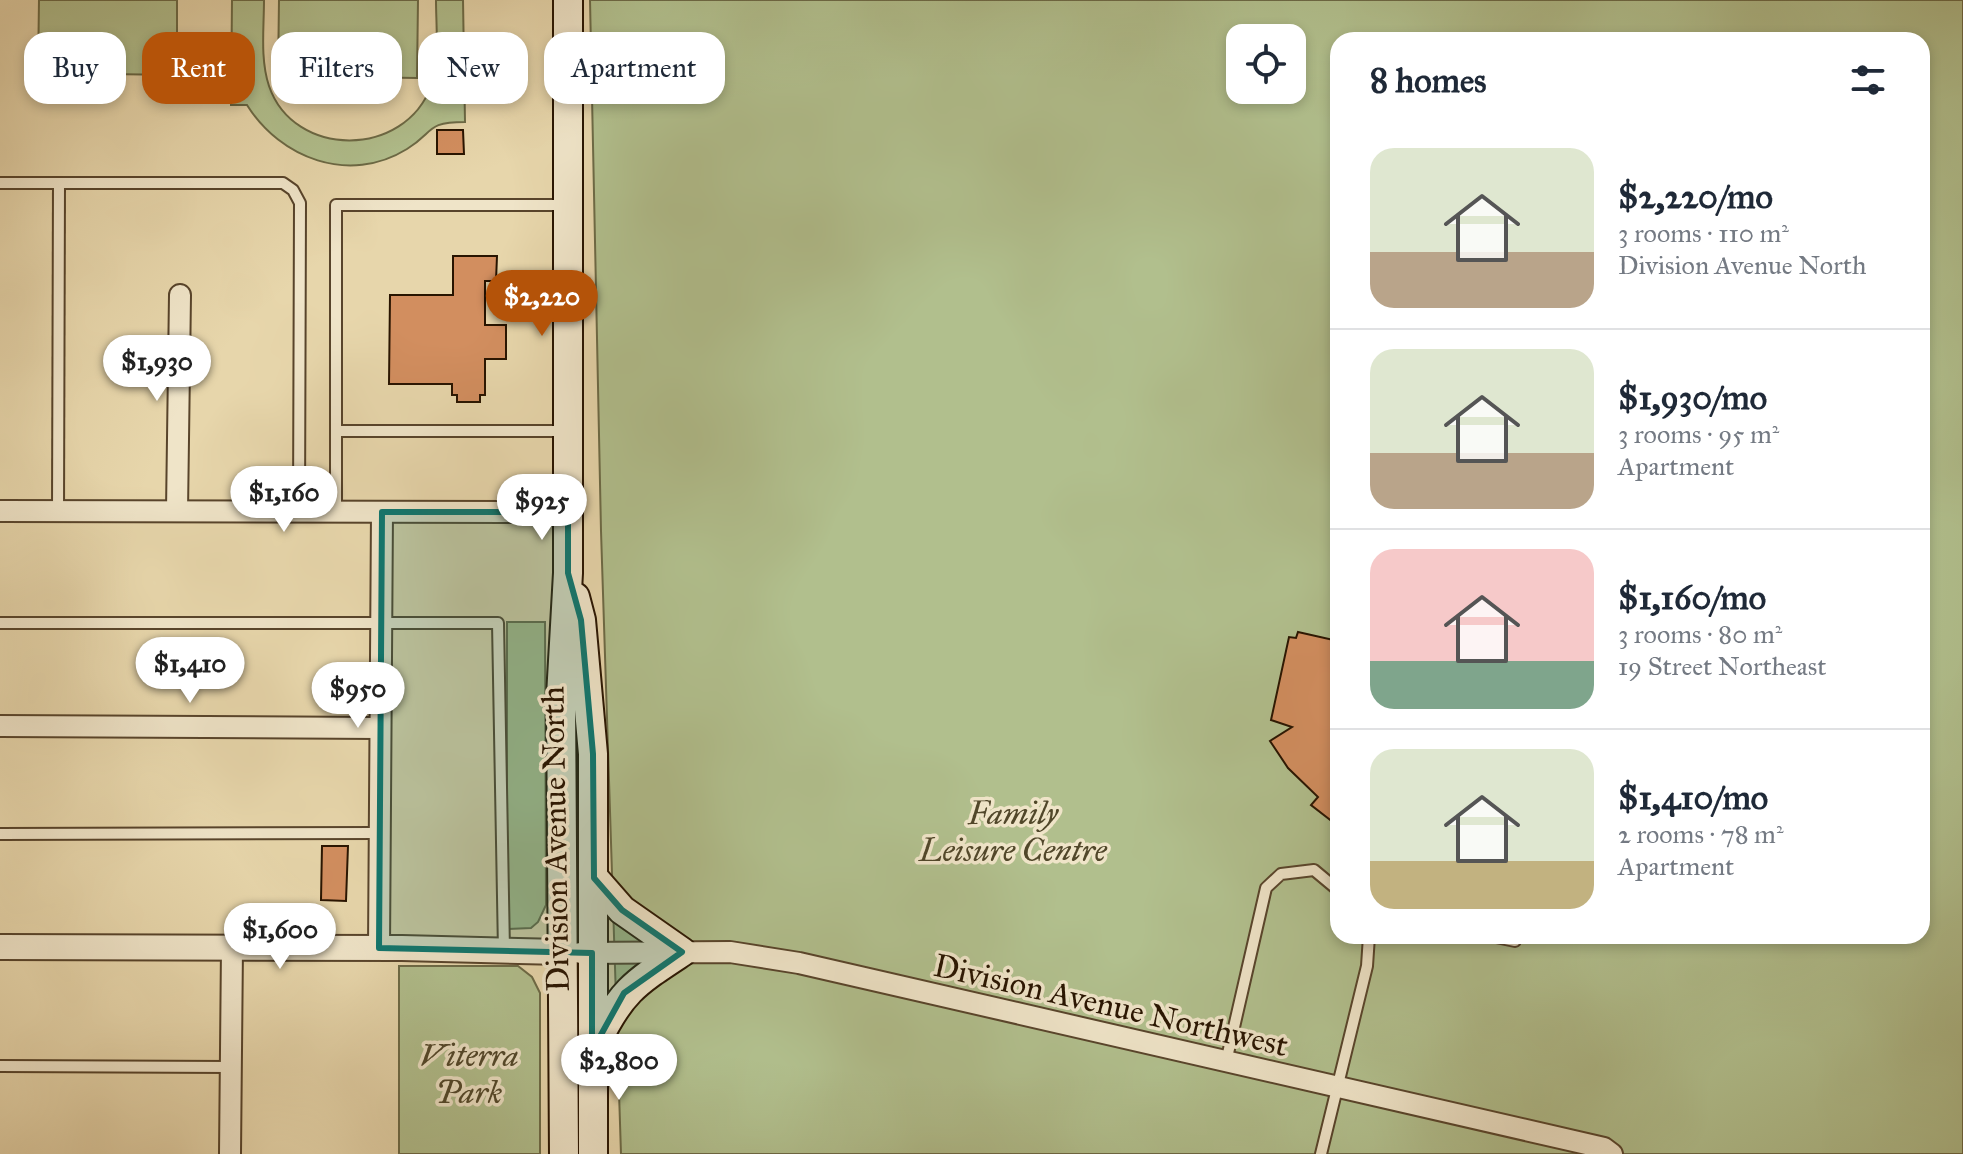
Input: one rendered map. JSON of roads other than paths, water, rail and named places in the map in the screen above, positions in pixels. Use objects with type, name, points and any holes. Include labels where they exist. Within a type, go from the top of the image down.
[{"type":"main road","name":"Division Avenue North","points":[[564,1154],[561,682],[568,573],[568,0]]},
{"type":"main road","name":"Division Avenue North","points":[[568,573],[581,620],[590,707],[594,878],[593,1154]]},
{"type":"main road","points":[[592,1051],[613,1007],[633,984],[682,952],[622,910],[594,878]]},
{"type":"street","points":[[177,511],[180,295]]},
{"type":"street","points":[[0,511],[568,512]]},
{"type":"street","points":[[379,948],[382,512]]},
{"type":"street","points":[[0,726],[380,728]]},
{"type":"street","points":[[0,947],[561,952]]},
{"type":"street","points":[[230,1154],[232,947]]},
{"type":"street","name":"Division Avenue Northwest","points":[[561,952],[730,952],[799,963],[1604,1148],[1612,1154]]},
{"type":"lane","points":[[0,183],[283,183],[293,190],[300,203],[299,512]]},
{"type":"lane","points":[[58,511],[59,183]]},
{"type":"lane","points":[[336,512],[336,205],[568,205]]},
{"type":"lane","points":[[336,431],[568,431]]},
{"type":"lane","points":[[0,623],[498,623],[504,951]]},
{"type":"lane","points":[[0,834],[380,833]]},
{"type":"lane","points":[[1226,1062],[1266,888],[1281,874],[1314,870],[1330,883]]},
{"type":"lane","points":[[1321,1154],[1369,944]]},
{"type":"lane","points":[[0,1066],[231,1067]]},
{"type":"park label","name":"Family Leisure Centre","points":[[1013,832]]},
{"type":"park label","name":"Viterra Park","points":[[469,1074]]}]
